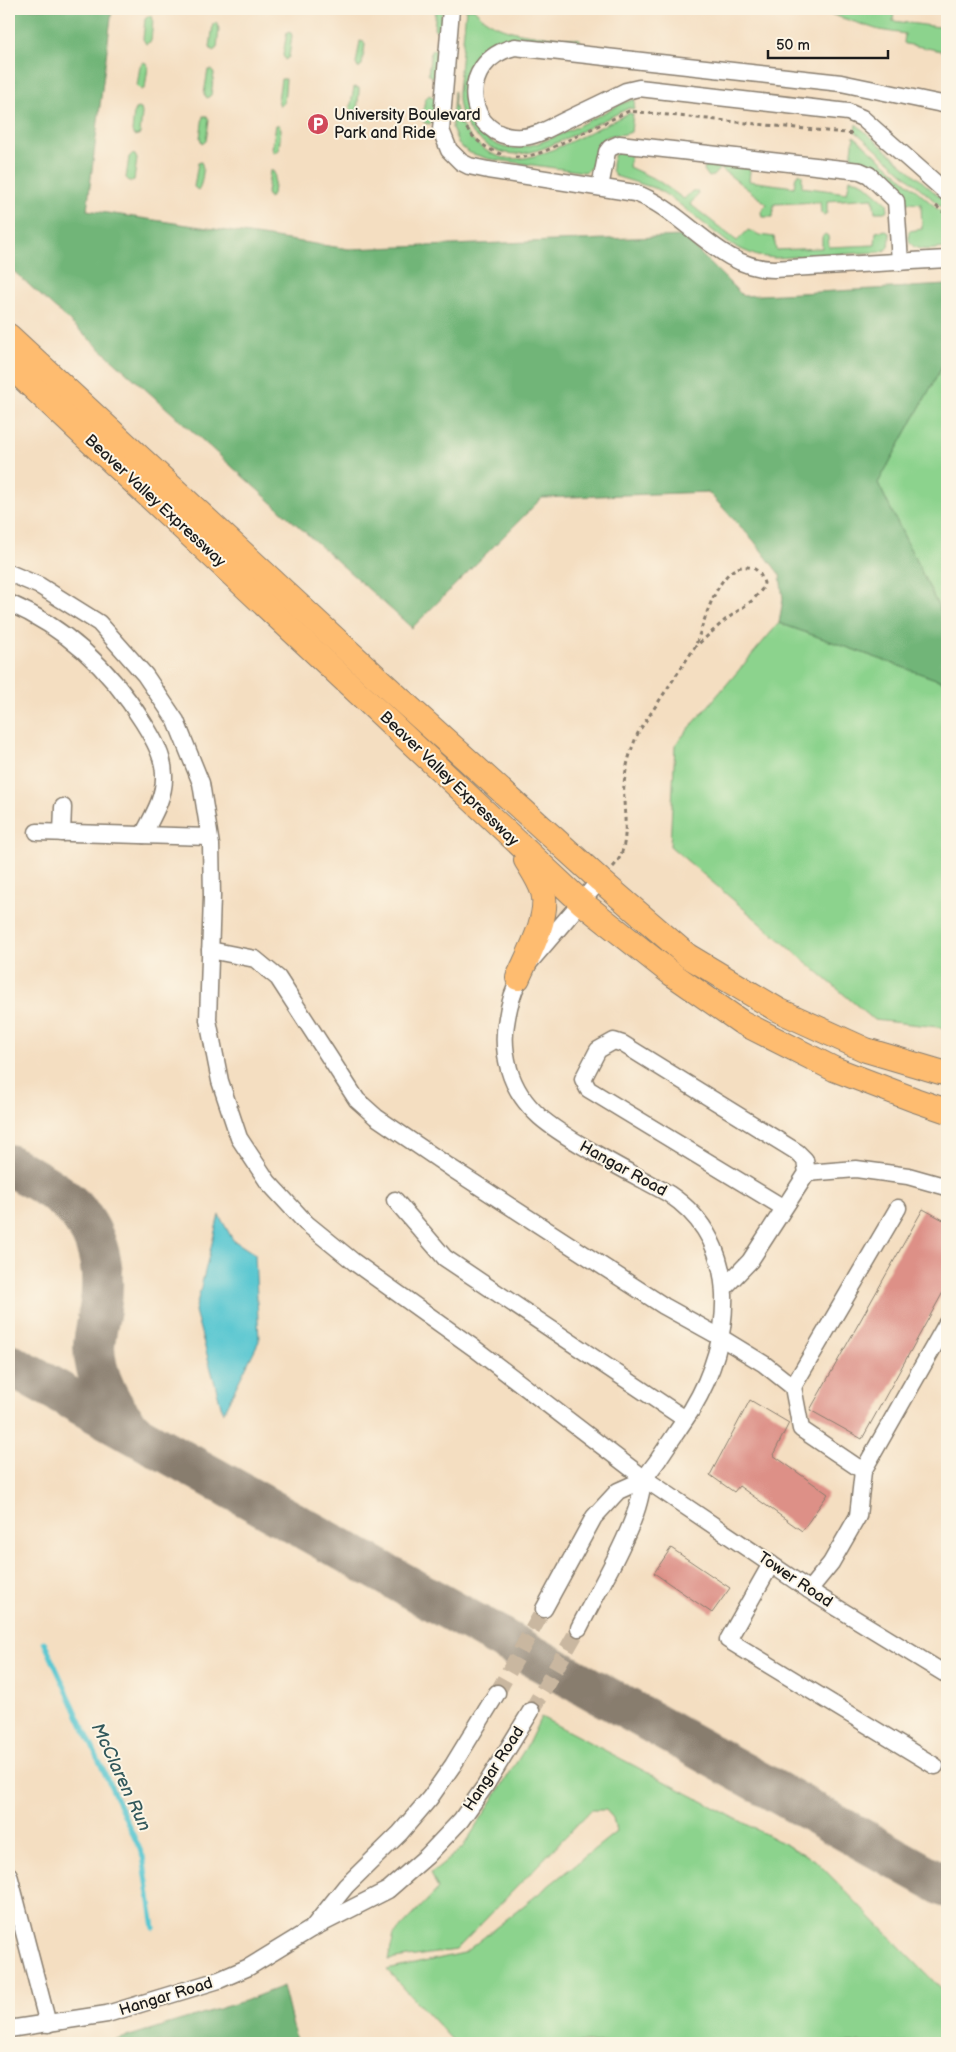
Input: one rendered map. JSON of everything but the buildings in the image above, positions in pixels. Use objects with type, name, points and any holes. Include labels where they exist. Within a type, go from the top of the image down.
[{"type":"highway","name":"Beaver Valley Expressway","points":[[9,336],[400,699],[600,880],[688,956],[778,1010],[866,1050],[947,1074]]},
{"type":"highway","name":"Beaver Valley Expressway","points":[[9,365],[581,902],[672,974],[741,1022],[834,1069],[947,1111]]},
{"type":"highway","points":[[515,842],[540,884],[545,903],[541,921],[518,978]]},
{"type":"street","points":[[451,9],[441,130],[445,144],[461,162],[478,168],[635,193],[656,202],[731,258],[756,267],[774,268],[947,259]]},
{"type":"street","points":[[947,106],[841,83],[515,47],[499,52],[486,62],[477,75],[474,92],[477,108],[485,122],[499,133],[515,137],[537,134],[626,91],[639,88],[848,112],[862,118],[947,193]]},
{"type":"street","points":[[600,187],[607,152],[610,148],[619,144],[860,171],[869,175],[896,201],[900,262]]},
{"type":"street","name":"Tower Road","points":[[9,574],[40,586],[100,623],[145,675],[176,721],[201,782],[209,836],[212,896],[208,1020],[220,1081],[239,1138],[268,1182],[306,1224],[354,1262],[474,1348],[645,1479],[809,1590],[947,1675]]},
{"type":"street","points":[[10,607],[36,616],[59,630],[90,655],[128,698],[147,728],[159,753],[164,778],[157,807],[143,835]]},
{"type":"street","points":[[62,832],[63,807]]},
{"type":"street","points":[[37,832],[209,836]]},
{"type":"street","name":"Hangar Road","points":[[579,1628],[626,1538],[639,1503],[645,1479],[685,1419],[710,1371],[724,1323],[722,1270],[711,1239],[698,1220],[683,1204],[565,1136],[541,1119],[524,1101],[512,1079],[504,1044],[504,1032],[518,978],[600,880]]},
{"type":"street","points":[[210,950],[255,959],[278,978],[358,1100],[376,1117],[459,1174],[664,1306],[764,1364],[793,1387],[801,1429],[863,1470]]},
{"type":"street","points":[[724,1288],[750,1261],[806,1174],[805,1160],[797,1152],[623,1044],[614,1041],[598,1050],[583,1079],[588,1089],[784,1208]]},
{"type":"street","points":[[806,1174],[856,1169],[908,1176],[947,1187]]},
{"type":"street","points":[[395,1200],[445,1258],[685,1419]]},
{"type":"street","points":[[793,1387],[898,1208]]},
{"type":"street","points":[[809,1590],[831,1563],[858,1516],[863,1470],[947,1323]]},
{"type":"street","points":[[544,1609],[594,1517],[618,1491],[645,1479]]},
{"type":"street","points":[[771,1564],[728,1640],[935,1766]]},
{"type":"street","name":"Hangar Road","points":[[311,1929],[346,1886],[400,1833],[430,1798],[453,1765],[497,1693]]},
{"type":"street","name":"Hangar Road","points":[[9,2029],[125,2010],[220,1980],[249,1967],[311,1929],[388,1890],[426,1856],[461,1820],[474,1803],[531,1711]]},
{"type":"street","points":[[9,1875],[48,2024]]},
{"type":"path","points":[[457,110],[468,131],[484,146],[501,154],[518,157],[543,152],[629,111],[855,134],[862,140]]},
{"type":"path","points":[[935,205],[947,215]]},
{"type":"path","points":[[600,880],[616,863],[623,852],[624,786],[628,759],[633,744],[652,709],[695,647],[724,577],[734,568],[755,568],[764,583],[760,594],[724,621],[695,647]]},
{"type":"green space","points":[[9,9],[112,9],[87,210],[349,249],[683,236],[743,296],[947,285],[947,358],[878,483],[944,618],[947,619],[947,683],[779,623],[783,599],[780,575],[754,541],[708,492],[542,498],[412,628],[9,267]]},
{"type":"green space","points":[[436,9],[442,9],[442,28],[438,31],[434,29]]},
{"type":"green space","points":[[466,9],[474,9],[484,18],[509,30],[580,39],[580,42],[543,38],[519,38],[507,40],[485,50],[483,48],[473,61],[466,76],[464,100],[473,123],[491,141],[507,148],[528,146],[570,130],[623,103],[635,99],[634,109],[629,108],[537,151],[513,154],[501,152],[489,146],[468,128],[462,117],[459,105],[458,92]]},
{"type":"green space","points":[[792,9],[894,9],[893,21],[947,28],[947,52],[906,44],[904,43],[905,34],[879,30],[830,14]]},
{"type":"green space","points":[[148,16],[152,16],[153,20],[151,41],[146,44],[143,39],[145,19]]},
{"type":"green space","points":[[217,23],[219,29],[217,48],[213,51],[210,48],[213,24]]},
{"type":"green space","points":[[287,32],[291,33],[292,36],[289,57],[285,60],[283,55]]},
{"type":"green space","points":[[360,41],[364,42],[365,45],[362,65],[358,68],[356,64]]},
{"type":"green space","points":[[433,49],[440,52],[438,74],[435,77],[431,77],[428,74],[431,51]]},
{"type":"green space","points":[[143,62],[148,67],[145,88],[141,90],[137,86],[140,66]]},
{"type":"green space","points":[[208,70],[212,70],[214,74],[211,95],[207,98],[204,94]]},
{"type":"green space","points":[[281,79],[286,79],[284,103],[280,106],[278,100]]},
{"type":"green space","points":[[354,87],[359,88],[359,91],[357,112],[353,115],[350,110]]},
{"type":"green space","points":[[454,91],[456,111],[464,129],[484,149],[497,156],[522,158],[535,156],[561,146],[629,113],[633,114],[631,132],[606,137],[602,140],[596,149],[593,165],[584,172],[489,159],[470,153],[459,145],[452,128]]},
{"type":"green space","points":[[429,95],[435,98],[433,121],[430,124],[422,120],[425,99]]},
{"type":"green space","points":[[137,108],[141,109],[142,113],[140,134],[135,136],[132,132],[134,112]]},
{"type":"green space","points":[[203,116],[207,116],[209,120],[206,141],[202,144],[200,138]]},
{"type":"green space","points":[[856,124],[947,203],[947,212],[855,131]]},
{"type":"green space","points":[[276,125],[279,125],[281,129],[279,150],[274,153],[272,148]]},
{"type":"green space","points":[[854,136],[947,217],[947,248],[920,249],[911,244],[909,231],[922,229],[921,204],[907,203],[903,194],[896,186],[897,184],[874,165],[851,160]]},
{"type":"green space","points":[[619,152],[631,154],[629,167],[657,180],[684,199],[692,191],[697,191],[698,195],[690,204],[737,241],[748,230],[760,235],[774,237],[776,250],[822,248],[822,237],[825,234],[828,236],[829,247],[875,245],[876,232],[886,230],[890,234],[889,245],[881,252],[775,258],[757,256],[731,245],[657,189],[615,176],[612,171],[612,162],[615,154]]},
{"type":"green space","points":[[132,154],[137,159],[134,180],[130,182],[126,178],[129,157]]},
{"type":"green space","points":[[201,162],[203,169],[201,184],[198,190],[194,187],[198,163]]},
{"type":"green space","points":[[710,163],[748,167],[750,171],[749,181],[794,187],[796,176],[800,173],[802,175],[802,187],[847,193],[850,179],[860,181],[887,203],[888,210],[875,212],[873,198],[827,201],[827,213],[824,215],[821,213],[820,202],[774,204],[773,217],[762,217],[761,212],[767,204],[720,168],[713,176],[709,177],[704,170],[706,165]]},
{"type":"green space","points":[[270,171],[273,171],[275,175],[273,195],[269,198],[267,193]]},
{"type":"green space","points":[[947,358],[947,619],[944,618],[878,483]]},
{"type":"green space","points":[[779,623],[947,683],[947,1028],[874,1020],[670,846],[675,745]]},
{"type":"green space","points":[[541,1717],[815,1860],[947,1995],[947,2043],[861,2043],[859,2041],[856,2043],[455,2043],[387,1970],[464,1953],[616,1832],[613,1818],[606,1810],[591,1810],[456,1950],[388,1960],[394,1935],[438,1889],[431,1873],[463,1847],[528,1744]]},
{"type":"green space","points":[[283,1986],[297,2043],[99,2043],[113,2041],[244,2001]]},
{"type":"water","points":[[219,1215],[233,1240],[255,1254],[259,1341],[223,1413],[195,1311]]},
{"type":"waterway","name":"McClaren Run","points":[[44,1642],[143,1856],[154,1928]]},
{"type":"taxiway","points":[[9,1165],[44,1185],[68,1202],[90,1231],[99,1256],[102,1282],[102,1296],[94,1346],[97,1369],[111,1403],[133,1431]]},
{"type":"taxiway","points":[[9,1364],[947,1887]]},
{"type":"tunnel","points":[[497,1693],[544,1609]]},
{"type":"tunnel","points":[[531,1711],[579,1628]]},
{"type":"place","name":"University Boulevard Park and Ride","points":[[318,124]]}]
